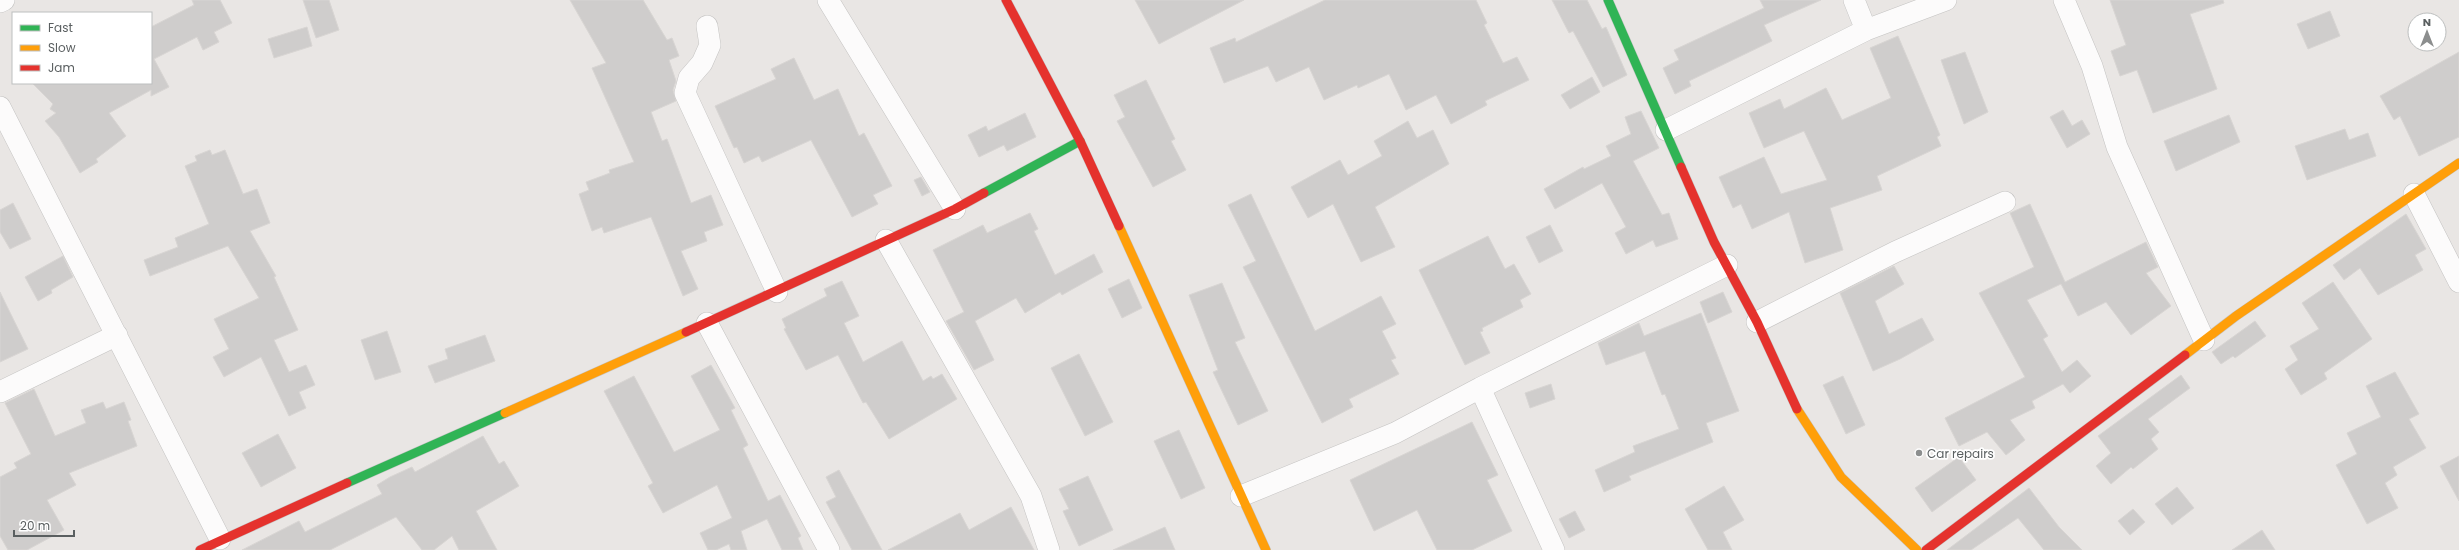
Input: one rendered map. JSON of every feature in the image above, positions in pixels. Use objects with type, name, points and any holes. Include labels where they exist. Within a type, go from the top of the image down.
[{"type":"street","points":[[0,2],[4,0]]},
{"type":"street","points":[[828,0],[955,209]]},
{"type":"street","points":[[1006,0],[1080,141],[1266,550]]},
{"type":"street","points":[[1608,0],[1714,242],[1758,322],[1793,403],[1841,477],[1917,550]]},
{"type":"street","points":[[1854,0],[1866,30]]},
{"type":"street","points":[[1666,130],[1866,30],[1946,0]]},
{"type":"street","points":[[2064,0],[2092,66],[2117,147],[2204,340]]},
{"type":"street","points":[[707,26],[710,45],[702,63],[688,78],[684,93],[777,292]]},
{"type":"street","points":[[0,107],[220,539]]},
{"type":"street","points":[[200,550],[220,539],[777,292],[955,209],[1080,141]]},
{"type":"street","points":[[1926,550],[2236,316],[2459,163]]},
{"type":"street","points":[[2414,194],[2459,282]]},
{"type":"street","points":[[1758,322],[1895,252],[2005,202]]},
{"type":"street","points":[[886,240],[1031,496],[1049,550]]},
{"type":"street","points":[[1241,496],[1395,433],[1480,388],[1727,265]]},
{"type":"street","points":[[707,323],[829,550]]},
{"type":"street","points":[[0,392],[117,336]]},
{"type":"street","points":[[1480,388],[1554,550]]},
{"type":"building","points":[[192,0],[220,0],[232,23],[214,32],[219,42],[203,50],[197,37],[154,59],[169,87],[151,96],[151,90],[109,113],[126,136],[96,159],[98,162],[80,173],[59,137],[45,121],[56,113],[50,109],[53,104],[33,84],[152,84],[152,26],[194,5]]},
{"type":"building","points":[[303,0],[329,0],[339,30],[316,38]]},
{"type":"building","points":[[570,0],[643,0],[667,40],[672,38],[679,56],[669,60],[676,81],[673,90],[676,101],[651,112],[662,141],[667,139],[691,203],[711,195],[723,225],[704,232],[707,241],[681,251],[698,289],[683,296],[651,217],[604,233],[602,227],[592,231],[579,194],[589,190],[586,182],[610,173],[609,170],[634,162],[592,68],[606,63]]},
{"type":"building","points":[[1135,0],[1244,0],[1159,44]]},
{"type":"building","points":[[1325,0],[1476,0],[1487,23],[1484,25],[1503,63],[1517,57],[1529,80],[1485,101],[1487,105],[1451,124],[1436,95],[1406,110],[1389,74],[1358,88],[1357,85],[1324,100],[1309,67],[1276,82],[1268,66],[1224,83],[1210,48],[1235,38],[1236,42]]},
{"type":"building","points":[[1552,0],[1587,0],[1602,29],[1606,27],[1627,75],[1603,87],[1573,31],[1569,33]]},
{"type":"building","points":[[1760,0],[1821,0],[1764,25],[1772,41],[1689,81],[1691,86],[1675,94],[1663,68],[1679,60],[1674,50],[1764,8]]},
{"type":"building","points":[[2110,0],[2223,0],[2224,3],[2190,14],[2217,89],[2153,113],[2137,70],[2120,76],[2111,51],[2126,45]]},
{"type":"building","points":[[2330,11],[2340,36],[2308,49],[2297,24]]},
{"type":"building","points":[[307,27],[312,46],[274,58],[268,39]]},
{"type":"building","points":[[1898,36],[1940,135],[1937,137],[1941,146],[1877,176],[1882,190],[1830,208],[1843,250],[1805,263],[1789,212],[1752,229],[1741,204],[1733,208],[1719,177],[1764,157],[1781,194],[1827,180],[1804,131],[1764,148],[1749,113],[1780,99],[1784,109],[1826,88],[1842,120],[1891,98],[1870,48]]},
{"type":"building","points":[[1965,52],[1988,112],[1964,124],[1941,60]]},
{"type":"building","points":[[2459,52],[2459,137],[2419,156],[2400,116],[2394,120],[2380,96]]},
{"type":"building","points":[[794,58],[814,100],[838,89],[859,136],[864,133],[892,186],[873,195],[878,204],[852,217],[811,140],[762,162],[759,156],[744,163],[737,147],[734,148],[715,106],[776,79],[771,69]]},
{"type":"building","points":[[1592,77],[1600,92],[1570,109],[1561,95]]},
{"type":"building","points":[[1146,80],[1175,139],[1171,141],[1186,170],[1153,187],[1117,121],[1125,117],[1114,95]]},
{"type":"building","points":[[2063,110],[2072,126],[2082,120],[2090,134],[2067,148],[2050,117]]},
{"type":"building","points":[[1641,111],[1659,148],[1633,161],[1662,215],[1669,213],[1678,239],[1656,247],[1653,240],[1626,254],[1615,233],[1626,227],[1602,183],[1555,209],[1544,189],[1583,167],[1584,169],[1611,156],[1606,146],[1631,134],[1625,117]]},
{"type":"building","points":[[1025,113],[1036,137],[1007,151],[1004,145],[979,157],[968,135],[986,126],[988,131]]},
{"type":"building","points":[[2229,115],[2240,142],[2176,171],[2164,141]]},
{"type":"building","points":[[1408,121],[1417,138],[1433,130],[1449,164],[1375,207],[1395,247],[1361,262],[1333,204],[1308,218],[1291,187],[1340,160],[1348,175],[1382,156],[1374,141]]},
{"type":"building","points":[[2345,129],[2349,140],[2368,133],[2376,156],[2307,180],[2295,146]]},
{"type":"building","points":[[210,150],[212,155],[225,150],[243,194],[257,189],[270,223],[250,231],[276,276],[274,277],[298,330],[274,340],[289,372],[306,365],[315,385],[299,392],[306,408],[289,416],[261,357],[224,377],[213,357],[229,349],[214,319],[259,298],[228,246],[150,276],[144,260],[178,247],[175,238],[209,224],[185,166],[197,161],[195,156]]},
{"type":"building","points":[[921,177],[930,192],[922,196],[914,180]]},
{"type":"building","points":[[1251,194],[1315,331],[1381,296],[1396,324],[1382,331],[1396,358],[1391,360],[1399,374],[1349,399],[1353,407],[1322,423],[1243,267],[1256,261],[1228,205]]},
{"type":"building","points":[[13,203],[31,239],[10,249],[0,232],[0,210]]},
{"type":"building","points":[[2030,204],[2065,282],[2146,242],[2158,267],[2146,273],[2171,306],[2131,335],[2106,302],[2078,316],[2061,284],[2027,300],[2048,336],[2043,339],[2062,372],[2077,360],[2091,376],[2070,393],[2063,384],[2032,401],[2035,408],[2010,420],[2025,440],[2006,455],[1987,432],[1959,446],[1945,418],[2025,377],[1979,293],[2034,267],[2010,213]]},
{"type":"building","points":[[1030,213],[1038,229],[1034,231],[1055,275],[1094,254],[1103,272],[1062,295],[1060,292],[1025,313],[1016,298],[975,321],[994,360],[974,370],[946,321],[964,312],[933,250],[983,225],[987,233]]},
{"type":"building","points":[[2406,214],[2426,249],[2415,255],[2423,270],[2378,295],[2360,268],[2344,280],[2333,265]]},
{"type":"building","points":[[1550,225],[1563,251],[1539,263],[1526,237]]},
{"type":"building","points":[[1488,236],[1505,269],[1514,264],[1531,294],[1520,300],[1523,307],[1482,328],[1483,331],[1480,332],[1490,353],[1465,365],[1419,270]]},
{"type":"building","points":[[63,256],[73,277],[51,290],[52,293],[38,301],[25,277]]},
{"type":"building","points":[[1894,266],[1904,284],[1875,301],[1889,334],[1922,318],[1934,340],[1900,359],[1873,371],[1840,293]]},
{"type":"building","points":[[1129,279],[1142,308],[1122,318],[1108,289]]},
{"type":"building","points":[[842,281],[859,316],[844,323],[863,362],[902,341],[923,381],[931,376],[933,379],[942,374],[957,399],[889,439],[866,402],[863,403],[838,355],[806,370],[784,329],[786,328],[782,319],[827,296],[824,289]]},
{"type":"building","points":[[2333,282],[2372,339],[2324,373],[2327,379],[2301,395],[2285,369],[2298,360],[2290,346],[2319,329],[2302,303]]},
{"type":"building","points":[[1222,283],[1245,338],[1235,342],[1268,411],[1238,425],[1213,372],[1218,370],[1189,295]]},
{"type":"building","points":[[0,292],[28,349],[0,362]]},
{"type":"building","points":[[1723,292],[1732,312],[1708,323],[1700,302]]},
{"type":"building","points":[[1701,313],[1739,411],[1706,423],[1713,442],[1629,476],[1631,480],[1604,492],[1595,470],[1635,452],[1633,446],[1679,429],[1665,394],[1662,395],[1645,351],[1606,365],[1598,343],[1639,323],[1644,336]]},
{"type":"building","points":[[2255,321],[2266,336],[2235,358],[2233,356],[2221,364],[2212,352]]},
{"type":"building","points":[[387,331],[401,372],[375,380],[361,340]]},
{"type":"building","points":[[485,335],[495,361],[435,383],[428,366],[448,359],[445,349]]},
{"type":"building","points":[[1079,354],[1113,422],[1085,436],[1051,368]]},
{"type":"building","points":[[711,365],[735,408],[731,410],[748,445],[743,448],[768,501],[780,495],[801,536],[798,538],[803,550],[782,550],[767,519],[741,531],[747,550],[731,550],[729,544],[716,550],[708,550],[700,533],[732,518],[717,485],[663,513],[648,486],[653,483],[604,391],[634,376],[674,452],[720,430],[691,376]]},
{"type":"building","points":[[2395,372],[2419,414],[2409,419],[2426,448],[2393,467],[2397,475],[2385,483],[2398,508],[2367,524],[2336,465],[2357,454],[2347,433],[2381,417],[2366,386]]},
{"type":"building","points":[[2181,375],[2190,388],[2148,419],[2159,432],[2151,439],[2158,449],[2133,469],[2131,467],[2111,484],[2096,466],[2111,453],[2098,436]]},
{"type":"building","points":[[1843,376],[1865,425],[1846,434],[1823,385]]},
{"type":"building","points":[[1551,384],[1555,399],[1530,408],[1525,393]]},
{"type":"building","points":[[34,389],[55,436],[86,423],[81,410],[103,402],[106,409],[124,402],[131,420],[128,421],[137,446],[69,473],[76,485],[47,500],[64,530],[27,550],[8,550],[0,536],[0,477],[17,468],[14,463],[31,454],[5,403]]},
{"type":"building","points":[[1472,422],[1498,475],[1487,480],[1512,531],[1472,550],[1437,550],[1417,510],[1374,531],[1350,480]]},
{"type":"building","points":[[1179,430],[1205,488],[1181,499],[1154,441]]},
{"type":"building","points":[[278,434],[296,468],[261,487],[242,453]]},
{"type":"building","points":[[483,436],[499,464],[504,461],[519,486],[476,511],[497,550],[459,550],[452,536],[434,550],[422,550],[396,517],[330,550],[242,550],[299,521],[305,532],[382,494],[377,485],[390,477],[412,467],[415,472]]},
{"type":"building","points":[[2459,456],[2459,501],[2440,466]]},
{"type":"building","points":[[1959,457],[1976,480],[1932,512],[1915,488]]},
{"type":"building","points":[[839,470],[882,550],[852,550],[826,502],[836,497],[826,477]]},
{"type":"building","points":[[1088,476],[1113,530],[1079,546],[1063,511],[1069,509],[1059,489]]},
{"type":"building","points":[[1724,486],[1744,520],[1723,532],[1732,550],[1708,550],[1685,509]]},
{"type":"building","points":[[2177,487],[2194,508],[2172,525],[2155,504]]},
{"type":"building","points":[[2029,488],[2059,527],[2082,550],[2044,550],[2018,518],[1971,550],[1947,550]]},
{"type":"building","points":[[1011,507],[1034,550],[888,550],[960,513],[969,530]]},
{"type":"building","points":[[2133,509],[2145,522],[2130,535],[2118,521]]},
{"type":"building","points":[[1575,511],[1585,530],[1569,538],[1559,519]]},
{"type":"building","points":[[1165,527],[1175,550],[1113,550]]},
{"type":"building","points":[[2262,530],[2275,550],[2232,550]]},
{"type":"traffic: fast","points":[[1608,0],[1681,167]]},
{"type":"traffic: fast","points":[[984,193],[1080,141]]},
{"type":"traffic: fast","points":[[347,483],[505,413]]},
{"type":"traffic: slow","points":[[2185,355],[2236,316],[2459,163]]},
{"type":"traffic: slow","points":[[1119,226],[1266,550]]},
{"type":"traffic: slow","points":[[505,413],[686,332]]},
{"type":"traffic: slow","points":[[1797,409],[1841,477],[1917,550]]},
{"type":"traffic: jam","points":[[1006,0],[1080,141],[1119,226]]},
{"type":"traffic: jam","points":[[1681,167],[1714,242],[1757,322],[1797,409]]},
{"type":"traffic: jam","points":[[686,332],[955,209],[984,193]]},
{"type":"traffic: jam","points":[[1926,550],[2185,355]]},
{"type":"traffic: jam","points":[[200,550],[347,483]]},
{"type":"place","name":"Car repairs","points":[[1919,453]]}]
